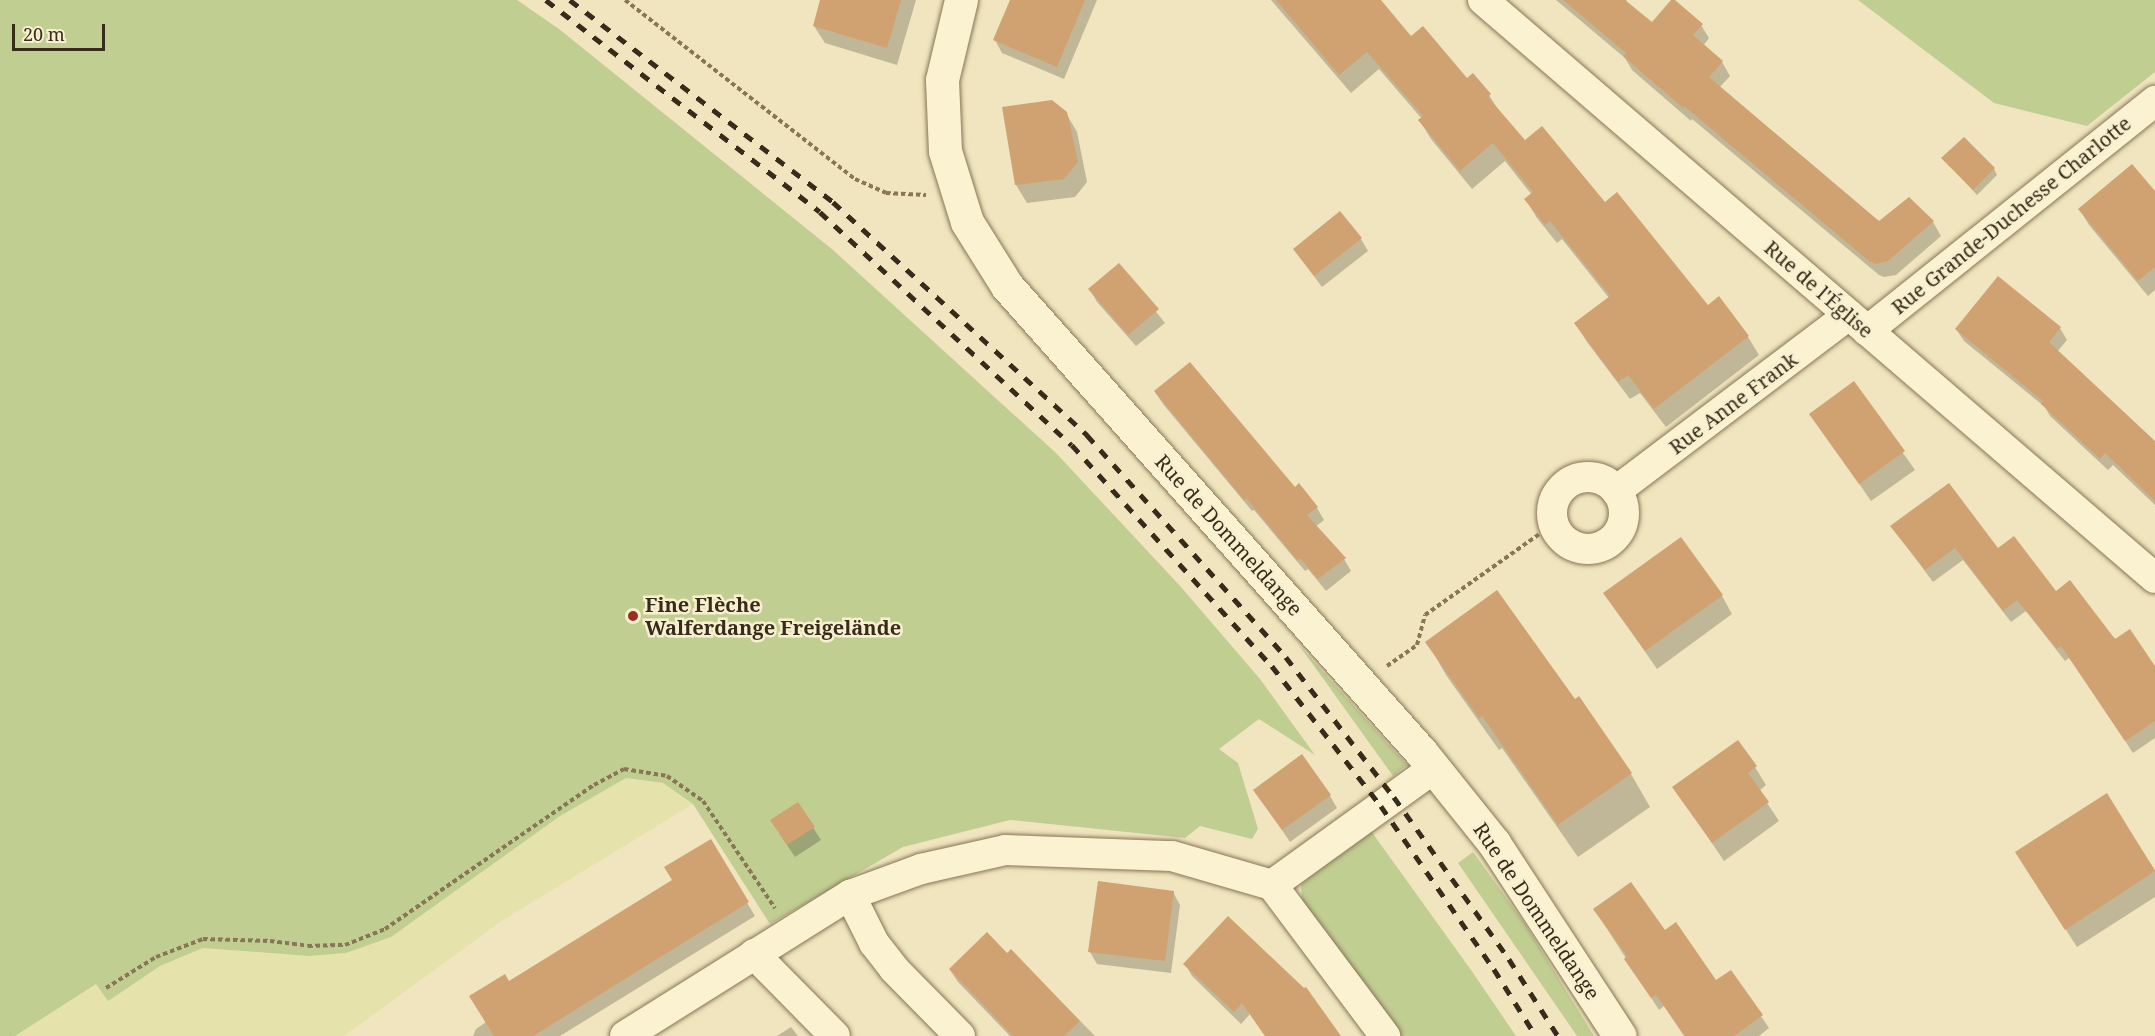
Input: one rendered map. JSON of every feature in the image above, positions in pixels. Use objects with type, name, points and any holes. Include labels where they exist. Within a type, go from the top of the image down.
[{"type":"main road","name":"Rue de Dommeldange","points":[[961,0],[942,80],[945,151],[968,222],[1007,286],[1434,768],[1494,843],[1620,1036]]},
{"type":"street","name":"Rue de l'Église","points":[[1483,0],[2155,578]]},
{"type":"street","name":"Rue Grande-Duchesse Charlotte","points":[[1858,323],[2155,101]]},
{"type":"street","name":"Rue Anne Frank","points":[[1616,491],[1858,323]]},
{"type":"street","points":[[1272,885],[1434,768]]},
{"type":"street","points":[[640,1032],[754,954],[850,895],[921,869],[1005,850],[1172,856],[1272,885],[1385,1036]]},
{"type":"street","points":[[850,895],[874,943],[894,969],[960,1036]]},
{"type":"street","points":[[754,954],[835,1036]]},
{"type":"path","points":[[626,0],[855,179],[886,192],[960,197]]},
{"type":"path","points":[[1379,671],[1417,645],[1425,615],[1545,530]]},
{"type":"path","points":[[106,988],[156,957],[203,939],[270,941],[308,946],[345,945],[386,929],[594,785],[624,769],[667,776],[703,801],[790,931]]},
{"type":"shaded area","points":[[626,778],[663,783],[693,804],[500,922],[344,1036],[15,1036],[96,984],[108,1000],[160,966],[203,948],[309,956]]},
{"type":"green space","points":[[0,0],[517,0],[559,29],[833,250],[1056,453],[1181,587],[1260,679],[1315,755],[1259,719],[1219,749],[1238,763],[1258,829],[1252,839],[1200,826],[1185,838],[1010,820],[903,847],[770,924],[693,804],[663,783],[626,778],[560,816],[391,937],[346,953],[309,956],[203,948],[160,966],[108,1001],[96,984],[15,1036],[0,1036]]},
{"type":"green space","points":[[1858,0],[2155,0],[2155,72],[2087,126],[1994,103]]},
{"type":"green space","points":[[1299,645],[1407,765],[1393,776]]},
{"type":"green space","points":[[1371,831],[1516,1036],[1401,1036],[1302,905],[1301,884]]},
{"type":"green space","points":[[1473,852],[1525,924],[1594,1036],[1577,1036],[1458,863]]},
{"type":"building","points":[[820,0],[901,0],[887,48],[813,26]]},
{"type":"building","points":[[1010,0],[1085,0],[1057,67],[993,40]]},
{"type":"building","points":[[1276,0],[1381,0],[1411,36],[1423,26],[1467,78],[1473,73],[1491,94],[1488,97],[1525,140],[1542,126],[1605,202],[1617,192],[1708,305],[1719,296],[1749,336],[1654,409],[1628,375],[1618,382],[1574,323],[1610,296],[1550,221],[1545,225],[1524,199],[1533,192],[1493,143],[1460,171],[1418,120],[1423,116],[1367,52],[1339,75]]},
{"type":"building","points":[[1563,0],[1625,0],[1652,22],[1671,0],[1675,0],[1703,24],[1693,35],[1723,61],[1709,77],[1879,221],[1909,197],[1934,221],[1888,261],[1876,264],[1869,261],[1684,106],[1683,108],[1623,56],[1626,53]]},
{"type":"building","points":[[1052,100],[1067,112],[1078,162],[1064,179],[1015,185],[1002,107]]},
{"type":"building","points":[[1964,137],[1995,168],[1973,190],[1941,158]]},
{"type":"building","points":[[2132,164],[2155,191],[2155,267],[2138,281],[2078,209]]},
{"type":"building","points":[[1340,211],[1362,238],[1314,276],[1293,249]]},
{"type":"building","points":[[1119,263],[1159,309],[1128,335],[1088,289]]},
{"type":"building","points":[[1998,276],[2061,327],[2049,342],[2155,441],[2155,501],[2105,453],[2100,459],[2041,404],[2043,401],[1955,329]]},
{"type":"building","points":[[1190,362],[1295,487],[1299,483],[1318,507],[1307,515],[1346,558],[1318,579],[1300,558],[1297,560],[1246,498],[1244,500],[1154,391]]},
{"type":"building","points":[[1854,381],[1905,451],[1859,484],[1809,414]]},
{"type":"building","points":[[1949,483],[1998,548],[2014,536],[2056,591],[2070,580],[2115,639],[2130,629],[2155,666],[2155,721],[2125,741],[2061,646],[2057,649],[2017,600],[2003,611],[1955,548],[1925,570],[1890,526]]},
{"type":"building","points":[[1681,537],[1723,595],[1645,651],[1603,593]]},
{"type":"building","points":[[1497,590],[1575,699],[1579,696],[1632,773],[1558,825],[1482,716],[1479,718],[1425,642]]},
{"type":"building","points":[[1738,740],[1757,766],[1748,773],[1769,802],[1712,843],[1672,787]]},
{"type":"building","points":[[1302,754],[1331,795],[1282,830],[1253,790]]},
{"type":"building","points":[[2107,793],[2155,871],[2065,930],[2015,852]]},
{"type":"building","points":[[798,802],[815,827],[787,845],[770,820]]},
{"type":"building","points":[[711,839],[749,902],[533,1036],[494,1036],[469,996],[505,974],[509,981],[672,880],[664,867]]},
{"type":"building","points":[[1098,881],[1174,891],[1165,961],[1088,952]]},
{"type":"building","points":[[1631,882],[1665,930],[1676,922],[1716,980],[1731,970],[1763,1015],[1734,1036],[1685,1036],[1656,995],[1651,998],[1624,959],[1627,956],[1593,909]]},
{"type":"building","points":[[1228,916],[1304,988],[1306,987],[1341,1036],[1265,1036],[1242,1003],[1234,1012],[1183,964]]},
{"type":"building","points":[[987,932],[1007,953],[1011,949],[1080,1021],[1064,1036],[1013,1036],[949,969]]},
{"type":"railway","points":[[546,0],[820,212],[1072,445],[1272,666],[1381,806],[1494,969],[1536,1036]]},
{"type":"railway","points":[[570,0],[833,202],[1087,435],[1286,657],[1394,797],[1509,959],[1558,1036]]},
{"type":"place","name":"Fine Flèche Walferdange Freigelände","points":[[633,616]]}]
